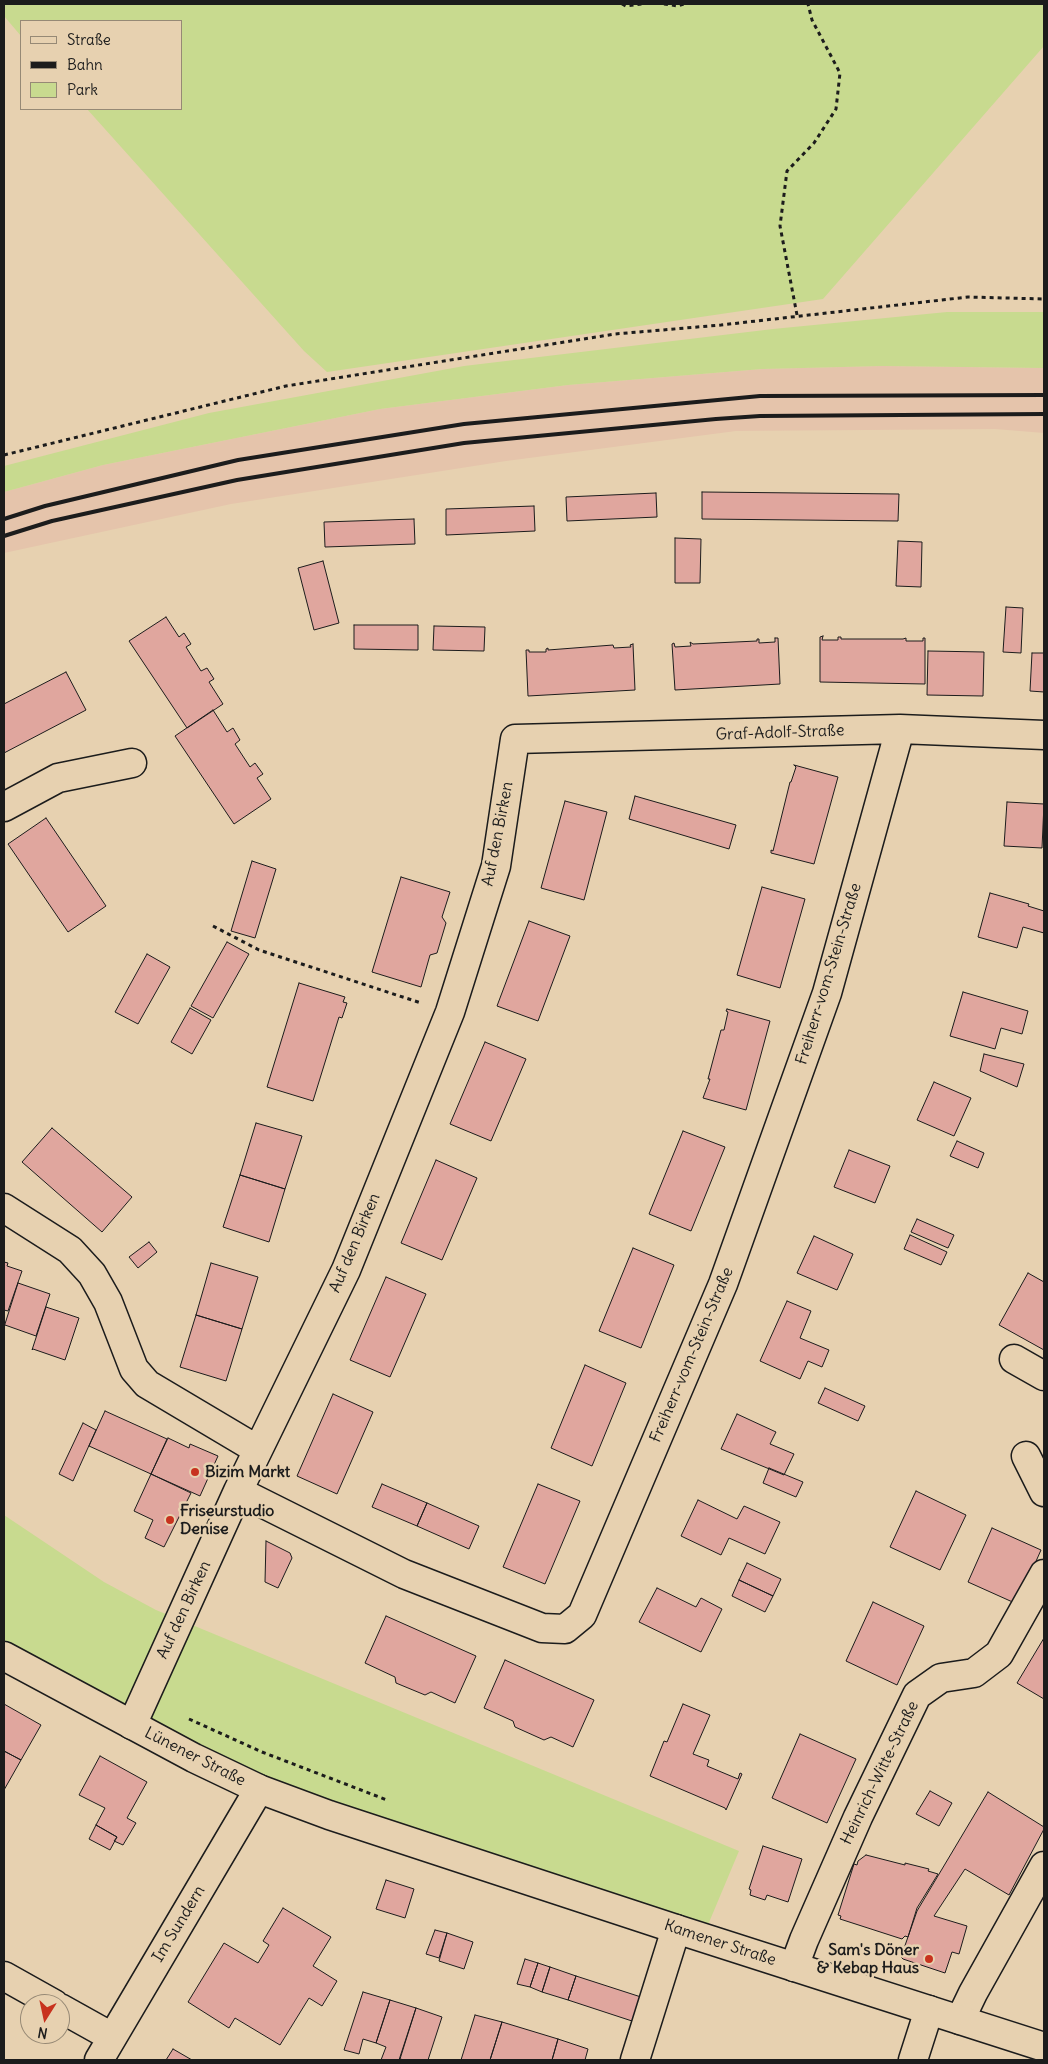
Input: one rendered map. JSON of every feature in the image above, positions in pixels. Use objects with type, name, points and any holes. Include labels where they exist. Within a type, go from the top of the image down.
[{"type":"street","name":"Graf-Adolf-Straße","points":[[515,739],[900,729],[1044,735]]},
{"type":"street","name":"Freiherr-vom-Stein-Straße","points":[[238,1491],[404,1574],[542,1628],[565,1629],[582,1615],[723,1284],[826,993],[900,729]]},
{"type":"street","name":"Auf den Birken","points":[[132,1725],[238,1491],[346,1270],[450,1012],[496,866],[515,739]]},
{"type":"street","points":[[4,807],[58,778],[132,763]]},
{"type":"street","points":[[4,1208],[70,1250],[92,1274],[108,1302],[134,1370],[147,1384],[258,1450]]},
{"type":"street","points":[[1014,1359],[1044,1376]]},
{"type":"street","points":[[1026,1456],[1044,1492]]},
{"type":"street","name":"Heinrich-Witte-Straße","points":[[794,1967],[858,1817],[918,1695],[941,1678],[974,1673],[999,1654],[1044,1574]]},
{"type":"street","name":"Lünener Straße","points":[[4,1656],[194,1758],[259,1789],[396,1838]]},
{"type":"street","name":"Im Sundern","points":[[99,2060],[259,1789]]},
{"type":"street","name":"Kamener Straße","points":[[396,1838],[1044,2047]]},
{"type":"street","points":[[960,2020],[973,1993],[1044,1866]]},
{"type":"street","points":[[634,2060],[676,1929]]},
{"type":"street","points":[[4,1976],[36,1994]]},
{"type":"street","points":[[912,2060],[929,2010]]},
{"type":"street","points":[[70,2014],[112,2037]]},
{"type":"path","points":[[622,4],[626,6],[642,4]]},
{"type":"path","points":[[664,4],[678,6],[684,4]]},
{"type":"path","points":[[797,315],[780,226],[788,171],[814,143],[836,109],[840,73],[812,20],[808,4]]},
{"type":"path","points":[[4,455],[286,386],[615,334],[721,325],[968,297],[1044,299]]},
{"type":"path","points":[[213,926],[259,950],[450,1012]]},
{"type":"path","points":[[186,1717],[262,1752],[388,1800]]},
{"type":"shaded area","points":[[882,366],[1044,368],[1044,433],[995,429],[736,431],[506,461],[231,504],[4,553],[4,492],[103,465],[380,409],[568,385],[762,369]]},
{"type":"green space","points":[[4,4],[1044,4],[1044,46],[823,299],[327,372],[304,351],[88,110],[182,110],[182,20],[20,20],[20,35],[4,16]]},
{"type":"green space","points":[[947,312],[1044,312],[1044,368],[882,366],[762,369],[568,385],[380,409],[103,465],[4,492],[4,466],[209,413],[464,366],[773,329]]},
{"type":"green space","points":[[4,1515],[104,1582],[156,1610],[739,1851],[697,1951],[292,1808],[4,1662]]},
{"type":"building","points":[[702,492],[899,494],[898,521],[702,519]]},
{"type":"building","points":[[656,493],[657,517],[567,521],[566,497]]},
{"type":"building","points":[[534,506],[535,531],[446,535],[446,509]]},
{"type":"building","points":[[414,519],[415,544],[325,547],[324,522]]},
{"type":"building","points":[[675,538],[701,539],[700,583],[675,583]]},
{"type":"building","points":[[898,541],[922,542],[921,587],[896,586]]},
{"type":"building","points":[[323,561],[339,623],[314,630],[298,568]]},
{"type":"building","points":[[1006,607],[1023,608],[1021,653],[1003,652]]},
{"type":"building","points":[[166,617],[179,637],[184,633],[191,644],[186,647],[201,671],[207,668],[214,679],[209,682],[223,704],[187,728],[129,641]]},
{"type":"building","points":[[354,625],[418,625],[418,650],[354,649]]},
{"type":"building","points":[[434,626],[485,627],[484,651],[433,650]]},
{"type":"building","points":[[823,636],[822,640],[838,640],[838,637],[841,637],[841,639],[906,638],[906,641],[923,641],[923,638],[925,638],[925,684],[820,682],[820,637]]},
{"type":"building","points":[[775,638],[778,638],[780,684],[675,690],[672,644],[674,643],[675,647],[691,646],[690,642],[693,644],[757,641],[757,639],[759,639],[759,643],[775,642]]},
{"type":"building","points":[[633,644],[635,690],[528,696],[526,650],[529,650],[529,652],[546,652],[548,648],[548,650],[613,645],[614,648],[631,647],[630,645]]},
{"type":"building","points":[[928,651],[984,652],[983,696],[927,695]]},
{"type":"building","points":[[1032,653],[1044,653],[1044,692],[1030,691]]},
{"type":"building","points":[[66,672],[86,710],[4,753],[4,704]]},
{"type":"building","points":[[213,710],[227,732],[233,728],[240,740],[235,744],[250,767],[255,763],[263,774],[257,778],[271,799],[234,824],[175,736]]},
{"type":"building","points":[[794,765],[838,777],[814,864],[771,853],[790,782],[796,767]]},
{"type":"building","points":[[635,796],[736,825],[729,849],[629,819]]},
{"type":"building","points":[[565,801],[607,812],[584,900],[541,888]]},
{"type":"building","points":[[1007,802],[1044,804],[1042,848],[1004,846]]},
{"type":"building","points":[[46,818],[106,906],[68,932],[8,844]]},
{"type":"building","points":[[252,861],[276,869],[255,938],[231,931]]},
{"type":"building","points":[[401,877],[450,892],[442,917],[446,923],[437,953],[430,955],[421,987],[372,972]]},
{"type":"building","points":[[762,887],[805,899],[780,988],[737,975]]},
{"type":"building","points":[[990,893],[1029,904],[1028,906],[1044,911],[1044,933],[1023,927],[1017,948],[978,937]]},
{"type":"building","points":[[529,921],[570,936],[538,1021],[497,1006]]},
{"type":"building","points":[[227,942],[249,954],[213,1018],[191,1006]]},
{"type":"building","points":[[147,954],[170,967],[138,1024],[115,1012]]},
{"type":"building","points":[[299,983],[345,997],[343,1002],[347,1003],[342,1018],[339,1017],[313,1101],[267,1087]]},
{"type":"building","points":[[963,992],[1028,1011],[1022,1034],[1001,1028],[995,1049],[950,1036]]},
{"type":"building","points":[[190,1008],[211,1020],[192,1054],[171,1042]]},
{"type":"building","points":[[727,1009],[770,1021],[746,1110],[703,1098],[710,1079],[708,1079],[721,1030],[724,1030]]},
{"type":"building","points":[[485,1042],[526,1059],[491,1141],[450,1124]]},
{"type":"building","points":[[984,1054],[1024,1064],[1017,1087],[980,1071]]},
{"type":"building","points":[[934,1082],[971,1098],[954,1136],[917,1120]]},
{"type":"building","points":[[256,1123],[302,1136],[285,1189],[240,1175]]},
{"type":"building","points":[[52,1128],[132,1197],[102,1232],[22,1162]]},
{"type":"building","points":[[683,1131],[725,1147],[691,1231],[649,1214]]},
{"type":"building","points":[[957,1141],[984,1153],[978,1168],[950,1156]]},
{"type":"building","points":[[849,1150],[890,1166],[875,1203],[834,1187]]},
{"type":"building","points":[[436,1160],[477,1178],[442,1260],[401,1243]]},
{"type":"building","points":[[240,1175],[285,1189],[269,1242],[223,1227]]},
{"type":"building","points":[[917,1219],[954,1235],[948,1248],[911,1232]]},
{"type":"building","points":[[910,1235],[947,1252],[941,1265],[904,1249]]},
{"type":"building","points":[[814,1236],[853,1254],[837,1290],[797,1273]]},
{"type":"building","points":[[149,1242],[157,1252],[138,1268],[129,1257]]},
{"type":"building","points":[[633,1248],[674,1265],[641,1348],[599,1331]]},
{"type":"building","points":[[4,1262],[8,1263],[7,1266],[22,1271],[8,1311],[4,1310]]},
{"type":"building","points":[[211,1263],[258,1277],[242,1329],[196,1315]]},
{"type":"building","points":[[1028,1273],[1044,1282],[1044,1350],[999,1325]]},
{"type":"building","points":[[386,1277],[426,1294],[390,1377],[350,1360]]},
{"type":"building","points":[[18,1283],[50,1294],[36,1336],[5,1325],[4,1327]]},
{"type":"building","points":[[787,1301],[811,1311],[800,1338],[829,1350],[822,1367],[808,1361],[800,1379],[760,1361]]},
{"type":"building","points":[[46,1307],[79,1318],[65,1360],[32,1350]]},
{"type":"building","points":[[196,1315],[242,1329],[226,1381],[180,1367]]},
{"type":"building","points":[[585,1365],[626,1383],[592,1466],[551,1448]]},
{"type":"building","points":[[825,1388],[865,1406],[858,1421],[818,1403]]},
{"type":"building","points":[[333,1394],[373,1412],[337,1494],[297,1476]]},
{"type":"building","points":[[105,1411],[167,1439],[151,1474],[89,1446]]},
{"type":"building","points":[[737,1414],[776,1432],[770,1444],[794,1454],[784,1475],[721,1449]]},
{"type":"building","points":[[83,1423],[96,1430],[73,1481],[59,1474]]},
{"type":"building","points":[[168,1438],[189,1448],[190,1444],[218,1456],[200,1496],[151,1474]]},
{"type":"building","points":[[769,1468],[803,1482],[796,1497],[763,1483]]},
{"type":"building","points":[[151,1474],[191,1493],[164,1547],[145,1538],[153,1520],[134,1511]]},
{"type":"building","points":[[382,1484],[427,1503],[417,1526],[372,1507]]},
{"type":"building","points":[[538,1484],[580,1501],[545,1584],[503,1567]]},
{"type":"building","points":[[916,1491],[966,1515],[940,1570],[890,1547]]},
{"type":"building","points":[[698,1500],[737,1519],[744,1506],[780,1522],[765,1554],[729,1538],[721,1555],[681,1536]]},
{"type":"building","points":[[427,1503],[479,1526],[469,1549],[417,1526]]},
{"type":"building","points":[[992,1528],[1041,1550],[1017,1604],[968,1582]]},
{"type":"building","points":[[266,1541],[290,1553],[292,1558],[278,1588],[265,1582]]},
{"type":"building","points":[[747,1563],[781,1579],[773,1596],[739,1580]]},
{"type":"building","points":[[739,1580],[773,1596],[765,1612],[732,1596]]},
{"type":"building","points":[[657,1588],[696,1607],[701,1598],[722,1609],[701,1652],[639,1622]]},
{"type":"building","points":[[873,1602],[924,1626],[897,1685],[846,1661]]},
{"type":"building","points":[[386,1616],[476,1656],[455,1703],[431,1692],[425,1695],[396,1683],[395,1677],[365,1663]]},
{"type":"building","points":[[1044,1638],[1044,1699],[1017,1683]]},
{"type":"building","points":[[505,1660],[594,1700],[573,1747],[551,1737],[544,1740],[515,1727],[513,1721],[484,1708]]},
{"type":"building","points":[[4,1704],[41,1725],[21,1760],[4,1751]]},
{"type":"building","points":[[683,1704],[710,1715],[693,1754],[709,1760],[707,1766],[738,1779],[740,1773],[742,1774],[726,1810],[650,1776],[664,1741],[667,1742]]},
{"type":"building","points":[[800,1734],[856,1759],[827,1823],[772,1798]]},
{"type":"building","points":[[4,1751],[21,1760],[4,1790]]},
{"type":"building","points":[[100,1756],[147,1782],[127,1818],[136,1823],[123,1845],[114,1841],[117,1837],[96,1825],[105,1808],[79,1795]]},
{"type":"building","points":[[930,1791],[952,1803],[939,1826],[916,1814]]},
{"type":"building","points":[[988,1792],[1044,1827],[1044,1829],[1009,1895],[965,1869],[934,1916],[967,1926],[959,1954],[952,1952],[945,1973],[903,1959],[901,1957],[917,1911]]},
{"type":"building","points":[[96,1825],[117,1837],[110,1850],[89,1839]]},
{"type":"building","points":[[763,1846],[802,1859],[788,1902],[767,1895],[765,1900],[750,1895],[751,1890],[749,1889]]},
{"type":"building","points":[[866,1855],[929,1869],[928,1871],[938,1874],[917,1908],[908,1937],[905,1936],[902,1939],[840,1919],[841,1916],[838,1915],[854,1864],[857,1865],[858,1861]]},
{"type":"building","points":[[386,1880],[414,1889],[405,1918],[376,1909]]},
{"type":"building","points":[[283,1908],[331,1937],[313,1966],[337,1981],[322,2006],[309,1998],[280,2045],[235,2018],[229,2028],[188,2002],[224,1943],[258,1963],[269,1945],[263,1941]]},
{"type":"building","points":[[435,1930],[447,1933],[439,1958],[426,1954]]},
{"type":"building","points":[[447,1933],[473,1942],[464,1969],[439,1961]]},
{"type":"building","points":[[525,1959],[538,1963],[530,1987],[517,1984]]},
{"type":"building","points":[[538,1963],[550,1967],[542,1992],[530,1987]]},
{"type":"building","points":[[550,1967],[576,1976],[568,2000],[542,1992]]},
{"type":"building","points":[[576,1976],[641,1997],[632,2021],[568,2000]]},
{"type":"building","points":[[363,1992],[390,2000],[376,2043],[363,2039],[359,2054],[344,2050]]},
{"type":"building","points":[[390,2000],[416,2008],[399,2060],[381,2060],[386,2047],[376,2043]]},
{"type":"building","points":[[416,2008],[442,2017],[428,2060],[400,2059]]},
{"type":"building","points":[[475,2015],[502,2022],[490,2060],[461,2060]]},
{"type":"building","points":[[502,2022],[558,2039],[552,2060],[490,2060]]},
{"type":"building","points":[[558,2039],[588,2049],[585,2060],[552,2060]]},
{"type":"building","points":[[173,2049],[192,2060],[166,2060]]},
{"type":"railway","points":[[4,519],[45,506],[238,460],[464,424],[760,396],[1044,395]]},
{"type":"railway","points":[[4,536],[52,521],[237,480],[464,443],[760,416],[1044,414]]},
{"type":"place","name":"Bizim Markt","points":[[195,1472]]},
{"type":"place","name":"Friseurstudio Denise","points":[[170,1520]]},
{"type":"place","name":"Sam's Döner & Kebap Haus","points":[[929,1959]]}]
